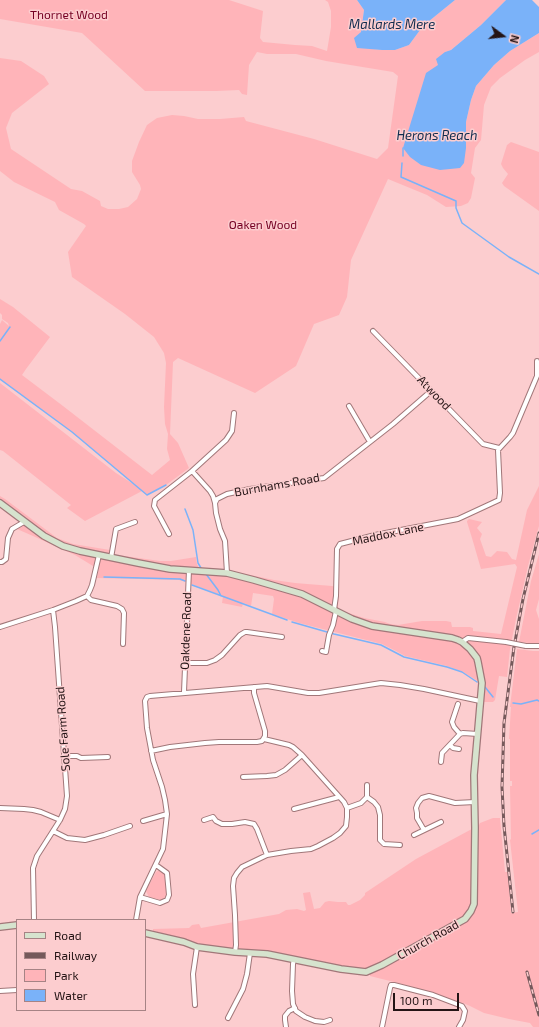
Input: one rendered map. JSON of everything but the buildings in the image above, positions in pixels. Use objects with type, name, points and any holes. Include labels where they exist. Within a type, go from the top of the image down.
[{"type":"street","name":"Atwood","points":[[373,330],[483,444],[498,448]]},
{"type":"street","points":[[498,448],[513,433],[537,376],[537,361]]},
{"type":"street","name":"Burnhams Road","points":[[215,503],[218,498],[227,494],[324,478],[394,424],[431,391]]},
{"type":"street","points":[[349,406],[370,442]]},
{"type":"street","points":[[169,534],[155,509],[155,500],[192,471],[226,440],[232,431],[234,413]]},
{"type":"street","name":"Maddox Lane","points":[[335,611],[337,549],[340,544],[375,535],[458,520],[499,500],[498,448]]},
{"type":"street","points":[[192,471],[213,496],[217,519],[225,542],[227,572]]},
{"type":"street","points":[[0,503],[44,536],[63,546],[80,551],[170,569],[227,572],[302,594],[352,619],[372,626],[452,638],[462,642],[468,638],[506,642],[526,646],[539,646]]},
{"type":"street","points":[[0,562],[6,559],[8,538],[12,529],[24,522]]},
{"type":"street","points":[[111,558],[116,528],[135,522]]},
{"type":"street","points":[[0,627],[53,610],[87,596],[92,585],[99,555]]},
{"type":"street","name":"Oakdene Road","points":[[184,692],[189,570]]},
{"type":"street","points":[[87,596],[91,600],[117,606],[122,609],[124,613],[123,644]]},
{"type":"street","name":"Sole Farm Road","points":[[34,919],[32,868],[37,856],[60,820],[65,809],[68,796],[53,610]]},
{"type":"street","points":[[322,651],[326,652],[335,611]]},
{"type":"street","points":[[184,664],[207,663],[215,660],[220,657],[245,632],[282,637]]},
{"type":"street","name":"Church Road","points":[[146,933],[184,942],[197,947],[267,954],[341,969],[366,972],[373,970],[466,919],[474,904],[474,775],[482,683],[476,658],[462,642]]},
{"type":"street","points":[[136,919],[140,897],[163,849],[167,814],[162,787],[153,760],[147,728],[145,701],[150,696],[267,686],[323,693],[367,685],[388,683],[480,701]]},
{"type":"street","points":[[254,687],[254,693],[265,731],[264,739]]},
{"type":"street","points":[[458,704],[452,722],[460,734]]},
{"type":"street","points":[[441,762],[442,753],[460,734],[478,734]]},
{"type":"street","points":[[151,751],[205,743],[259,742],[264,739],[289,745],[302,755],[339,796],[347,808],[346,826],[333,838],[311,849],[267,855],[242,867],[237,873],[234,878],[233,891],[235,915],[235,952]]},
{"type":"street","points":[[450,745],[453,748],[459,749]]},
{"type":"street","points":[[243,777],[276,775],[285,770],[302,755]]},
{"type":"street","points":[[65,756],[77,756],[81,758],[108,757]]},
{"type":"street","points":[[347,808],[361,803],[367,797],[367,785]]},
{"type":"street","points":[[294,809],[339,796]]},
{"type":"street","points":[[424,830],[417,818],[416,808],[422,798],[429,796],[455,803],[474,802]]},
{"type":"street","points":[[367,797],[374,802],[378,808],[380,815],[380,840],[384,844],[400,845]]},
{"type":"street","points":[[0,808],[32,810],[60,820]]},
{"type":"street","points":[[143,822],[167,814]]},
{"type":"street","points":[[204,820],[213,817],[216,821],[222,824],[245,822],[254,824],[267,855]]},
{"type":"street","points":[[414,835],[441,822]]},
{"type":"street","points":[[53,831],[66,838],[85,840],[130,826]]},
{"type":"street","points":[[140,897],[160,903],[167,900],[170,895],[167,873],[156,865]]},
{"type":"street","points":[[0,927],[16,925]]},
{"type":"street","points":[[195,1005],[193,974],[197,947]]},
{"type":"street","points":[[228,1018],[243,989],[248,974],[250,953]]},
{"type":"street","points":[[294,959],[292,991],[293,1004],[296,1012],[315,1021],[324,1022],[330,1020]]},
{"type":"street","points":[[382,1027],[391,985],[397,985],[434,995],[462,1006],[465,1009],[465,1014],[459,1027]]},
{"type":"street","points":[[0,991],[16,990]]},
{"type":"street","points":[[286,1027],[285,1016],[289,1011],[295,1008]]},
{"type":"green space","points":[[0,0],[229,0],[263,11],[260,38],[263,42],[312,46],[327,51],[331,27],[331,11],[328,2],[325,0],[357,0],[364,10],[357,47],[395,50],[409,45],[423,26],[455,0],[506,0],[481,25],[451,50],[445,52],[466,148],[466,122],[476,86],[494,65],[510,51],[539,33],[539,52],[500,78],[491,87],[484,105],[481,140],[475,148],[471,173],[475,178],[471,198],[468,203],[461,206],[446,207],[427,195],[388,179],[351,260],[347,297],[339,315],[314,324],[296,366],[255,393],[178,358],[173,362],[170,434],[178,443],[189,468],[166,485],[147,495],[142,491],[85,521],[67,508],[71,505],[0,450],[0,383],[116,473],[138,487],[72,432],[0,379],[0,324],[2,320],[9,326],[8,323],[2,319],[2,315],[0,313],[0,299],[13,307],[50,337],[22,375],[152,475],[170,460],[167,449],[168,434],[165,424],[164,407],[166,363],[164,353],[154,337],[125,314],[72,277],[68,252],[86,226],[59,210],[55,202],[14,182],[0,171],[0,58],[21,61],[44,76],[49,84],[12,113],[6,128],[11,149],[71,189],[82,191],[100,201],[101,206],[108,209],[128,207],[137,199],[141,189],[132,172],[132,161],[139,142],[147,125],[157,118],[172,115],[198,119],[244,117],[246,121],[314,139],[377,159],[388,148],[398,76],[393,72],[326,61],[296,54],[267,54],[257,52],[249,65],[247,95],[242,94],[239,90],[145,91],[82,33],[0,19]]},
{"type":"green space","points":[[511,142],[539,152],[539,211],[502,183],[508,174],[501,164],[507,145]]},
{"type":"green space","points":[[539,486],[539,526],[516,619],[510,649],[507,677],[499,676],[495,700],[493,702],[483,701],[484,684],[463,672],[447,666],[405,656],[382,644],[299,623],[272,614],[273,596],[253,593],[251,606],[243,603],[242,607],[222,603],[223,596],[179,580],[97,578],[99,568],[75,555],[17,529],[22,526],[26,519],[0,500],[0,496],[57,538],[73,544],[110,550],[110,554],[160,561],[171,561],[196,557],[199,568],[222,569],[274,580],[339,588],[339,610],[364,618],[398,625],[422,621],[446,621],[451,622],[452,627],[470,627],[473,628],[473,631],[501,634],[517,567],[515,564],[481,569],[467,521],[469,519],[482,522],[477,528],[482,534],[480,539],[486,556],[491,557],[497,551],[507,552],[512,559],[516,560],[527,510]]},
{"type":"green space","points":[[539,554],[539,599],[536,610],[539,619],[539,644],[519,642],[531,581]]},
{"type":"green space","points":[[517,649],[539,651],[539,1027],[533,1027],[530,1023],[484,1013],[463,1003],[440,995],[370,976],[367,968],[354,969],[278,953],[203,946],[153,931],[153,929],[189,928],[192,925],[199,924],[201,928],[279,914],[286,910],[297,909],[304,911],[306,910],[303,893],[310,892],[314,909],[320,908],[325,902],[329,901],[346,902],[350,905],[360,900],[365,893],[416,859],[478,827],[480,823],[493,818],[500,818],[505,872],[508,872],[511,913],[518,912],[510,840],[510,786],[512,786],[512,781],[510,781],[509,739],[510,707]]},
{"type":"green space","points":[[159,870],[166,874],[167,896],[161,900],[149,897],[146,891],[156,872]]},
{"type":"water","name":"Mallards Mere","points":[[357,0],[455,0],[423,26],[409,45],[395,50],[382,50],[357,48],[354,38],[361,32],[364,10]]},
{"type":"water","name":"Herons Reach","points":[[506,0],[532,0],[539,7],[539,33],[510,51],[494,65],[476,86],[466,122],[466,148],[464,163],[460,168],[440,170],[421,165],[410,157],[403,148],[426,73],[438,65],[436,59],[445,52],[451,50],[481,25]]},
{"type":"waterway","points":[[403,148],[403,156]]},
{"type":"waterway","points":[[402,163],[401,177],[456,201],[456,208],[462,223],[509,257],[539,274]]},
{"type":"waterway","points":[[0,341],[10,327]]},
{"type":"waterway","points":[[0,379],[72,432],[147,495],[166,485]]},
{"type":"waterway","points":[[185,509],[193,530],[198,563],[201,568]]},
{"type":"waterway","points":[[206,574],[221,596]]},
{"type":"waterway","points":[[104,577],[180,579],[185,581]]},
{"type":"waterway","points":[[192,585],[287,620]]},
{"type":"waterway","points":[[292,622],[381,645],[404,657],[462,672],[477,682]]},
{"type":"waterway","points":[[485,687],[493,697]]},
{"type":"waterway","points":[[513,703],[521,704],[537,700],[539,701]]},
{"type":"waterway","points":[[532,834],[539,830]]},
{"type":"railway","points":[[513,912],[504,826],[502,787],[504,723],[514,647],[523,599],[539,533]]},
{"type":"railway","points":[[527,972],[539,1015]]},
{"type":"park label","name":"Thornet Wood","points":[[69,15]]},
{"type":"park label","name":"Oaken Wood","points":[[263,225]]}]
